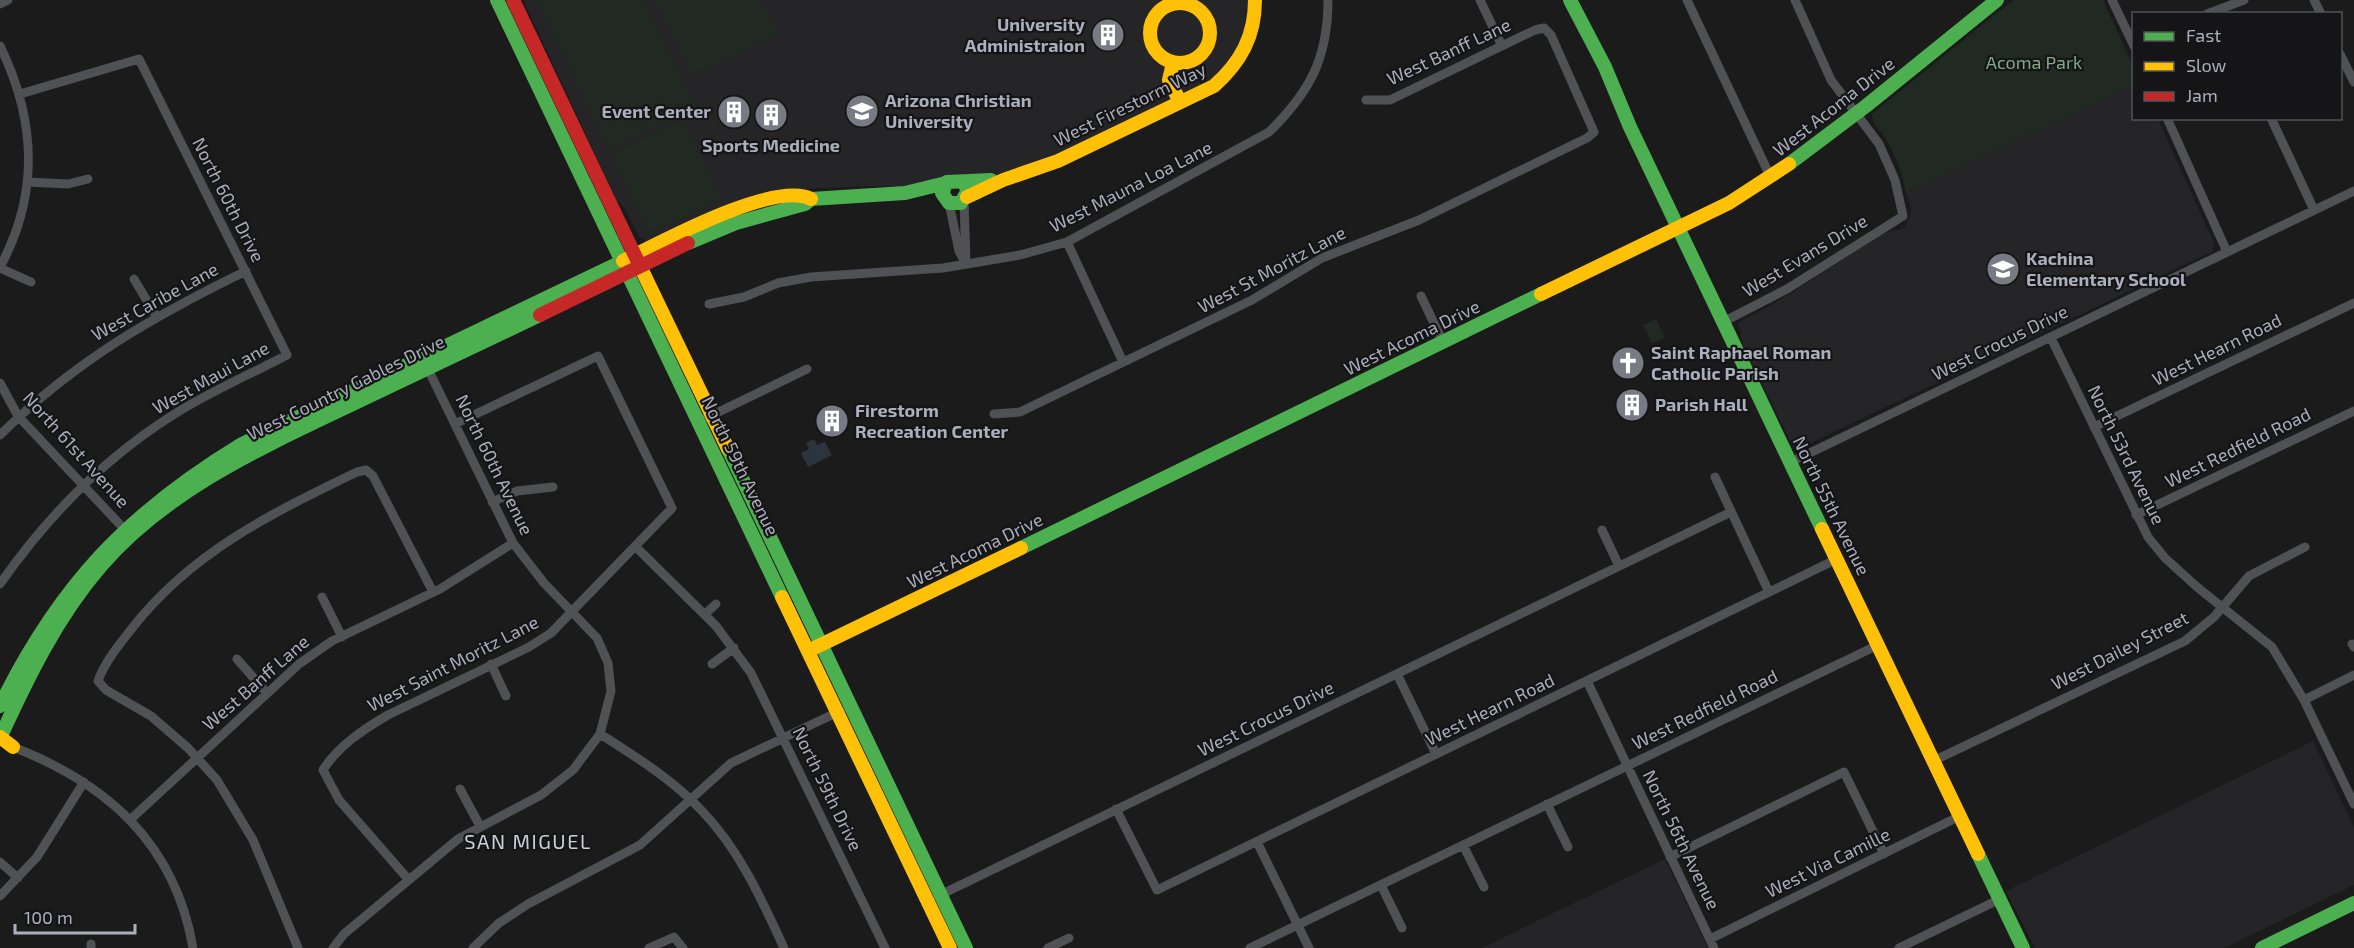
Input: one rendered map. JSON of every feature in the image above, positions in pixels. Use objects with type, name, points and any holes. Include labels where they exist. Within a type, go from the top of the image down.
[{"type":"street","points":[[0,4],[8,0]]},
{"type":"street","name":"North 59th Avenue","points":[[497,0],[808,651],[844,709],[966,948]]},
{"type":"street","name":"North 59th Avenue","points":[[513,0],[821,645],[844,709],[927,901],[950,948]]},
{"type":"street","name":"West Firestorm Way","points":[[965,199],[1002,180],[1058,161],[1214,86],[1237,64],[1248,45],[1255,24],[1255,0]]},
{"type":"street","name":"West Mauna Loa Lane","points":[[709,304],[744,297],[778,283],[811,277],[966,264],[1020,255],[1066,242],[1269,132],[1293,109],[1311,81],[1322,54],[1327,26],[1328,0],[1333,0]]},
{"type":"street","points":[[1480,0],[1502,46]]},
{"type":"street","name":"North 55th Avenue","points":[[1570,0],[1586,35],[1605,67],[1608,79],[1723,322],[2023,948]]},
{"type":"street","points":[[1687,0],[1771,178]]},
{"type":"street","points":[[1795,0],[1831,80],[1857,114]]},
{"type":"street","name":"West Acoma Drive","points":[[808,651],[1680,228],[1771,178],[1857,114],[1996,0]]},
{"type":"street","points":[[2112,0],[2132,43]]},
{"type":"street","points":[[2212,12],[2244,0]]},
{"type":"street","points":[[1176,4],[1197,4],[1209,24],[1208,45],[1194,60],[1173,63],[1163,58],[1151,42],[1152,21],[1158,13],[1176,4]]},
{"type":"street","name":"West Banff Lane","points":[[1366,100],[1390,100],[1535,30],[1545,28],[1556,45],[1594,132]]},
{"type":"street","points":[[0,46],[20,94],[28,141],[27,182],[22,216],[12,245],[0,268],[31,282]]},
{"type":"street","points":[[2342,58],[2354,81]]},
{"type":"street","name":"North 60th Drive","points":[[20,94],[139,59],[288,356]]},
{"type":"street","points":[[1173,63],[1169,80],[1180,102]]},
{"type":"street","name":"West Evans Drive","points":[[1723,322],[1787,289],[1903,216],[1895,180],[1879,144],[1857,114]]},
{"type":"street","points":[[2168,120],[2227,252]]},
{"type":"street","points":[[2272,120],[2314,210]]},
{"type":"street","name":"West St Moritz Lane","points":[[994,414],[1020,412],[1251,300],[1322,258],[1419,220],[1587,138],[1594,132]]},
{"type":"street","points":[[27,182],[68,184],[88,179]]},
{"type":"street","name":"West Country Gables Drive","points":[[0,706],[22,660],[46,621],[77,579],[128,532],[163,495],[222,455],[426,363],[638,261],[733,224],[805,204],[811,199],[905,193],[955,179],[963,182]]},
{"type":"street","name":"West Firestorm Way","points":[[963,182],[1002,180]]},
{"type":"street","points":[[963,182],[968,189],[960,231],[959,251],[966,264]]},
{"type":"street","points":[[946,183],[942,193],[960,231]]},
{"type":"street","name":"West Crocus Drive","points":[[1791,462],[2354,191]]},
{"type":"street","name":"West Country Gables Drive","points":[[905,193],[957,204],[965,199]]},
{"type":"street","points":[[1066,242],[1123,362]]},
{"type":"street","name":"West Caribe Lane","points":[[0,435],[18,416],[84,361],[156,316],[246,271]]},
{"type":"street","points":[[134,279],[156,316]]},
{"type":"street","points":[[1421,296],[1443,342]]},
{"type":"street","name":"West Hearn Road","points":[[2094,427],[2354,303]]},
{"type":"street","name":"North 53rd Avenue","points":[[2051,338],[2136,516],[2159,552],[2272,647],[2304,700],[2354,804]]},
{"type":"street","name":"West Maui Lane","points":[[0,584],[38,532],[83,484],[126,447],[173,415],[288,356]]},
{"type":"street","name":"West Saint Moritz Lane","points":[[408,879],[339,800],[323,770],[329,761],[351,740],[374,723],[538,642],[573,612],[672,508],[604,363],[598,356],[455,424]]},
{"type":"street","name":"North 60th Avenue","points":[[426,363],[513,543],[544,583],[597,638],[608,663],[610,691],[600,734]]},
{"type":"street","points":[[699,422],[807,369]]},
{"type":"street","name":"North 61st Avenue","points":[[0,383],[18,416],[128,532]]},
{"type":"street","name":"West Redfield Road","points":[[2136,516],[2353,415]]},
{"type":"street","points":[[298,948],[253,840],[217,780],[197,757],[151,716],[106,690],[98,681],[102,671],[139,620],[182,575],[203,558],[257,521],[357,472],[366,470],[373,476],[433,592]]},
{"type":"street","points":[[1714,477],[1769,592]]},
{"type":"street","points":[[492,502],[518,491],[553,487]]},
{"type":"street","name":"West Crocus Drive","points":[[927,901],[1731,512]]},
{"type":"street","points":[[1602,530],[1619,566]]},
{"type":"street","name":"West Country Gables Drive","points":[[0,737],[24,681],[56,626],[128,532]]},
{"type":"street","name":"West Banff Lane","points":[[131,819],[299,664],[342,637],[433,592],[513,543]]},
{"type":"street","name":"North 59th Drive","points":[[636,547],[705,614],[734,648],[756,681],[885,948]]},
{"type":"street","name":"West Dailey Street","points":[[1933,761],[2175,646],[2201,629],[2249,576],[2305,547]]},
{"type":"street","name":"West Hearn Road","points":[[1116,809],[1157,890],[1837,559]]},
{"type":"street","points":[[322,597],[342,637]]},
{"type":"street","points":[[705,614],[716,604]]},
{"type":"street","name":"West Redfield Road","points":[[1250,948],[1878,645]]},
{"type":"street","points":[[712,664],[734,648]]},
{"type":"street","points":[[237,659],[266,692]]},
{"type":"street","points":[[491,664],[506,696]]},
{"type":"street","points":[[1396,674],[1436,754]]},
{"type":"street","points":[[2304,700],[2354,675]]},
{"type":"street","name":"North 56th Avenue","points":[[1587,681],[1712,943]]},
{"type":"street","points":[[472,948],[499,923],[528,904],[640,845],[731,763],[844,709]]},
{"type":"street","points":[[333,948],[344,934],[458,839],[527,803],[559,783],[583,758],[600,734],[655,769],[690,800],[730,846],[784,948]]},
{"type":"street","points":[[0,737],[6,747],[53,764],[84,782],[131,819],[152,846],[178,893],[194,948]]},
{"type":"street","points":[[1670,856],[1844,772],[1884,854]]},
{"type":"street","points":[[0,896],[18,879],[50,838],[84,782]]},
{"type":"street","points":[[460,789],[480,826]]},
{"type":"street","points":[[1546,804],[1568,847]]},
{"type":"street","name":"West Via Camille","points":[[1712,943],[1960,816]]},
{"type":"street","points":[[1257,842],[1309,948]]},
{"type":"street","points":[[1463,845],[1484,887]]},
{"type":"street","points":[[0,862],[18,879]]},
{"type":"street","points":[[1381,885],[1402,928]]},
{"type":"street","points":[[1899,948],[2000,899]]},
{"type":"street","points":[[2262,948],[2354,903]]},
{"type":"street","points":[[648,948],[674,937],[683,948]]},
{"type":"street","points":[[1048,948],[1069,938]]},
{"type":"shaded area","name":"Arizona Christian University","points":[[523,0],[1250,0],[1244,42],[1222,72],[1207,82],[1050,159],[983,178],[913,187],[801,189],[647,242],[639,237],[626,210],[616,199]]},
{"type":"shaded area","name":"Kachina Elementary School","points":[[2132,86],[2132,120],[2158,120],[2214,247],[2211,252],[1800,448],[1793,447],[1743,345],[1738,323],[1782,299],[1884,233],[1905,228],[1912,210],[1906,193]]},
{"type":"shaded area","points":[[814,439],[817,445],[825,442],[832,455],[808,467],[801,453],[809,449],[806,443]]},
{"type":"shaded area","points":[[2313,741],[2354,827],[2354,885],[2224,948],[2035,948],[2006,891]]},
{"type":"shaded area","points":[[1665,859],[1708,948],[1482,948],[1539,920]]},
{"type":"green space","points":[[537,0],[644,0],[697,109],[609,150]]},
{"type":"green space","points":[[655,0],[761,0],[778,34],[692,75]]},
{"type":"green space","name":"Acoma Park","points":[[2013,0],[2103,0],[2132,64],[2132,86],[1906,193],[1894,156],[1874,123],[1872,114]]},
{"type":"green space","points":[[682,119],[722,199],[648,233],[610,153]]},
{"type":"green space","points":[[1656,319],[1665,337],[1652,344],[1643,325]]},
{"type":"traffic: fast","points":[[497,0],[782,597]]},
{"type":"traffic: fast","points":[[1570,0],[1605,67],[1630,127],[1822,529]]},
{"type":"traffic: fast","points":[[1789,164],[1866,106],[1997,0]]},
{"type":"traffic: fast","points":[[963,182],[968,190],[961,203],[949,203],[942,193],[947,182],[991,180]]},
{"type":"traffic: fast","points":[[688,243],[736,223],[805,204],[811,199],[905,193],[946,183]]},
{"type":"traffic: fast","points":[[0,706],[47,624],[100,556],[164,497],[201,470],[242,444],[623,261]]},
{"type":"traffic: fast","points":[[1021,548],[1541,294]]},
{"type":"traffic: fast","points":[[0,738],[33,670],[71,606],[101,566],[156,514],[187,492],[252,453],[540,315]]},
{"type":"traffic: fast","points":[[728,449],[966,948]]},
{"type":"traffic: fast","points":[[1978,854],[2023,948]]},
{"type":"traffic: fast","points":[[2262,948],[2354,903]]},
{"type":"traffic: slow","points":[[967,197],[1003,180],[1058,161],[1214,86],[1232,68],[1245,48],[1252,25],[1255,0]]},
{"type":"traffic: slow","points":[[1180,3],[1197,8],[1205,16],[1210,33],[1205,50],[1197,58],[1180,63],[1163,58],[1155,50],[1150,33],[1155,16],[1163,8],[1180,3]]},
{"type":"traffic: slow","points":[[1173,63],[1169,80],[1180,102]]},
{"type":"traffic: slow","points":[[1541,294],[1729,203],[1789,164]]},
{"type":"traffic: slow","points":[[623,261],[689,228],[745,206],[771,198],[794,195],[811,199]]},
{"type":"traffic: slow","points":[[640,266],[728,449]]},
{"type":"traffic: slow","points":[[1822,529],[1978,854]]},
{"type":"traffic: slow","points":[[808,651],[1021,548]]},
{"type":"traffic: slow","points":[[782,597],[950,948]]},
{"type":"traffic: slow","points":[[0,737],[13,747]]},
{"type":"traffic: jam","points":[[513,0],[640,266]]},
{"type":"traffic: jam","points":[[540,315],[688,243]]},
{"type":"place","name":"University Administraion","points":[[1108,35]]},
{"type":"place","name":"Arizona Christian University","points":[[862,111]]},
{"type":"place","name":"Event Center","points":[[734,112]]},
{"type":"place","name":"Sports Medicine","points":[[771,115]]},
{"type":"place","name":"Kachina Elementary School","points":[[2003,269]]},
{"type":"place","name":"Saint Raphael Roman Catholic Parish","points":[[1628,363]]},
{"type":"place","name":"Parish Hall","points":[[1632,405]]},
{"type":"place","name":"Firestorm Recreation Center","points":[[832,421]]},
{"type":"district","name":"SAN MIGUEL","points":[[528,842]]}]
